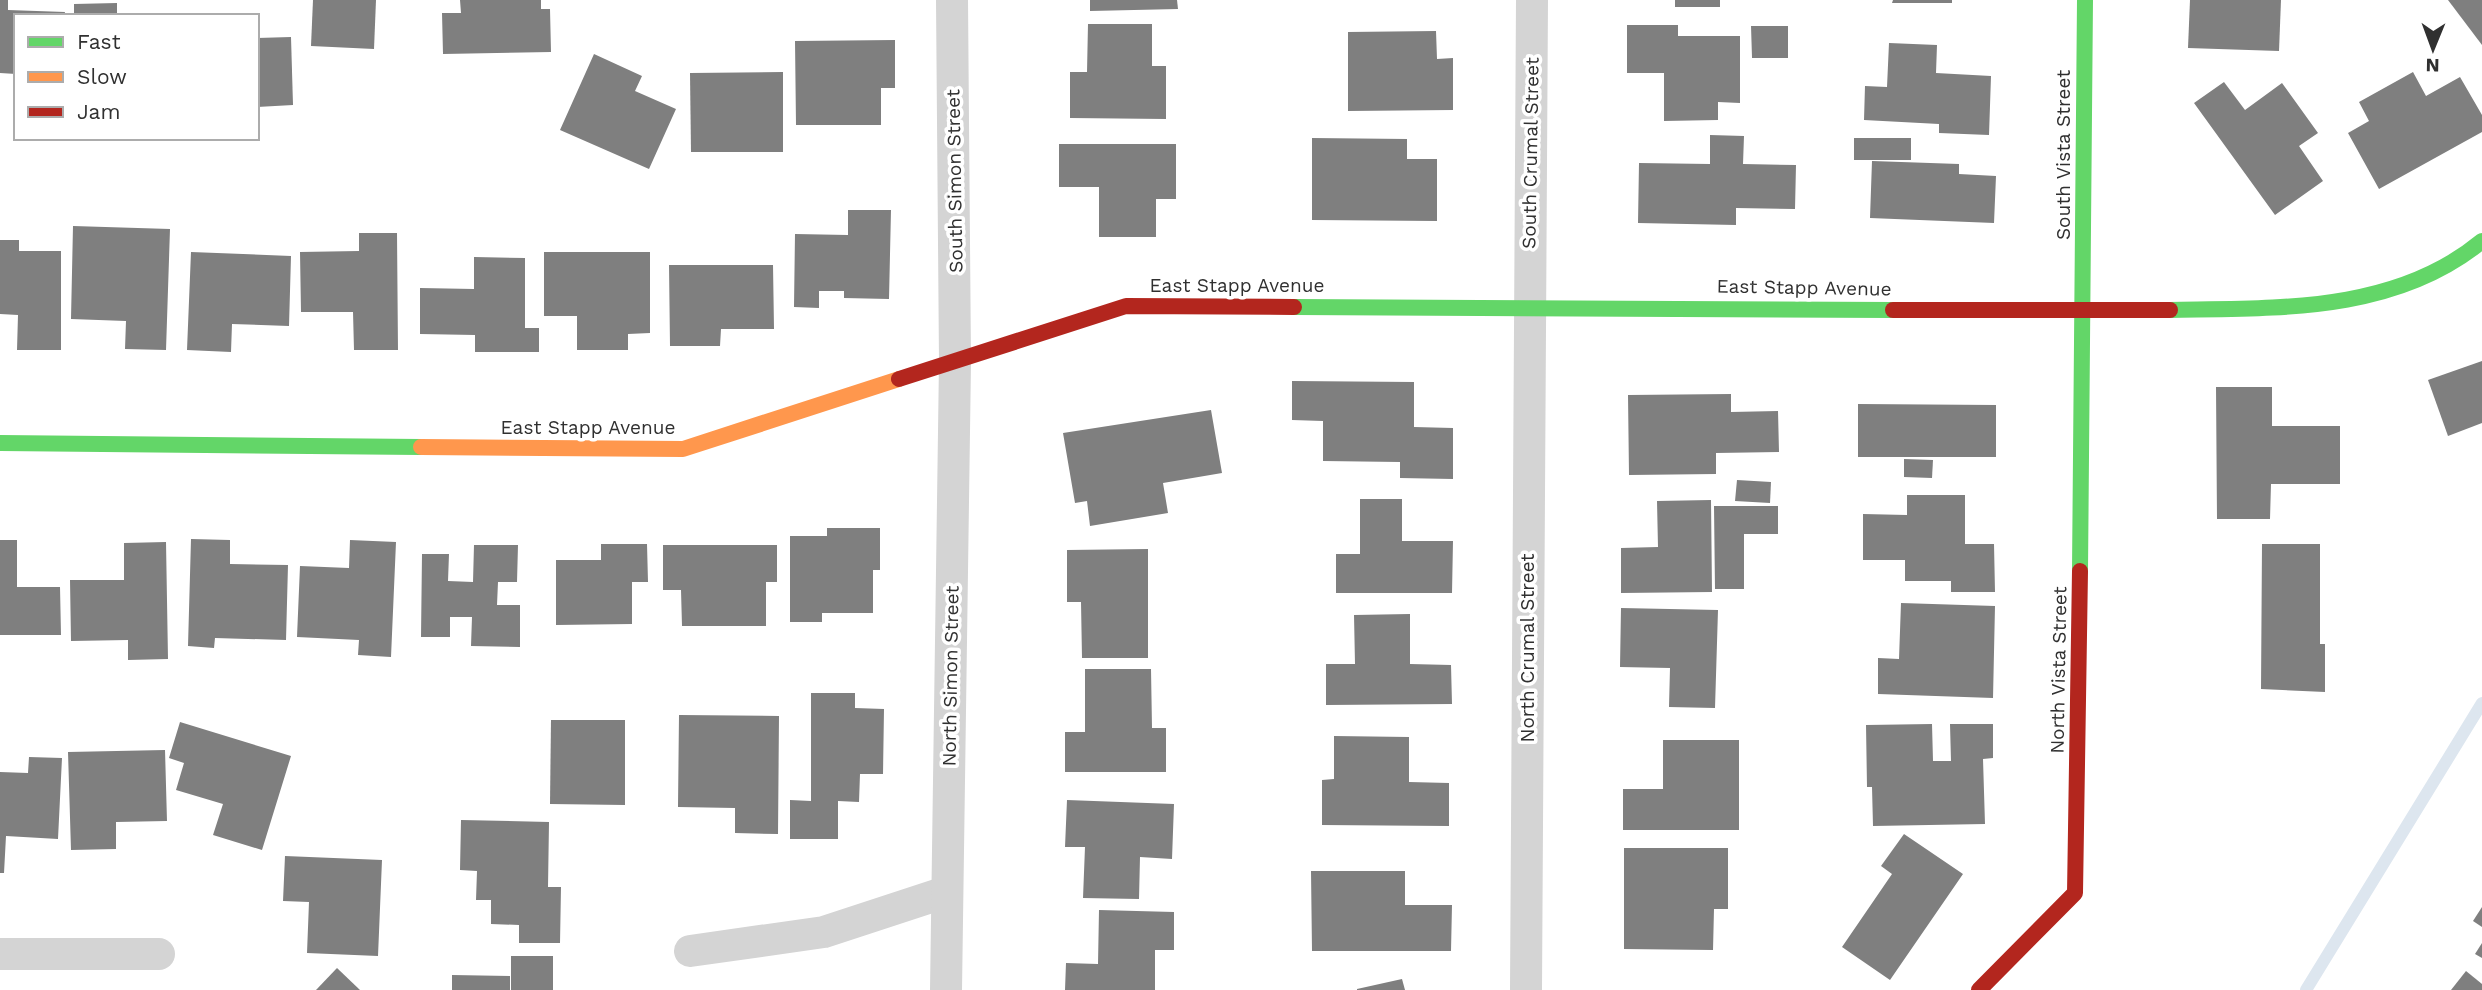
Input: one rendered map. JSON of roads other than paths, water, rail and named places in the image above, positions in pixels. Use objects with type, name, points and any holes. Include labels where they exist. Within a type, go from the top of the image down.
[{"type":"street","name":"South Simon Street","points":[[952,0],[956,362]]},
{"type":"street","name":"South Crumal Street","points":[[1529,306],[1532,0]]},
{"type":"street","name":"South Vista Street","points":[[2084,311],[2085,0]]},
{"type":"street","name":"East Stapp Avenue","points":[[0,443],[683,449],[1126,306],[1529,306],[2084,311],[2295,308],[2363,299],[2458,261],[2482,241]]},
{"type":"street","name":"North Crumal Street","points":[[1526,990],[1529,306]]},
{"type":"street","name":"North Vista Street","points":[[1979,990],[2076,893],[2084,311]]},
{"type":"street","name":"North Simon Street","points":[[946,990],[956,362]]},
{"type":"street","points":[[690,951],[824,932],[946,892]]},
{"type":"street","points":[[0,954],[159,954]]},
{"type":"waterway","points":[[2306,990],[2482,703]]}]
